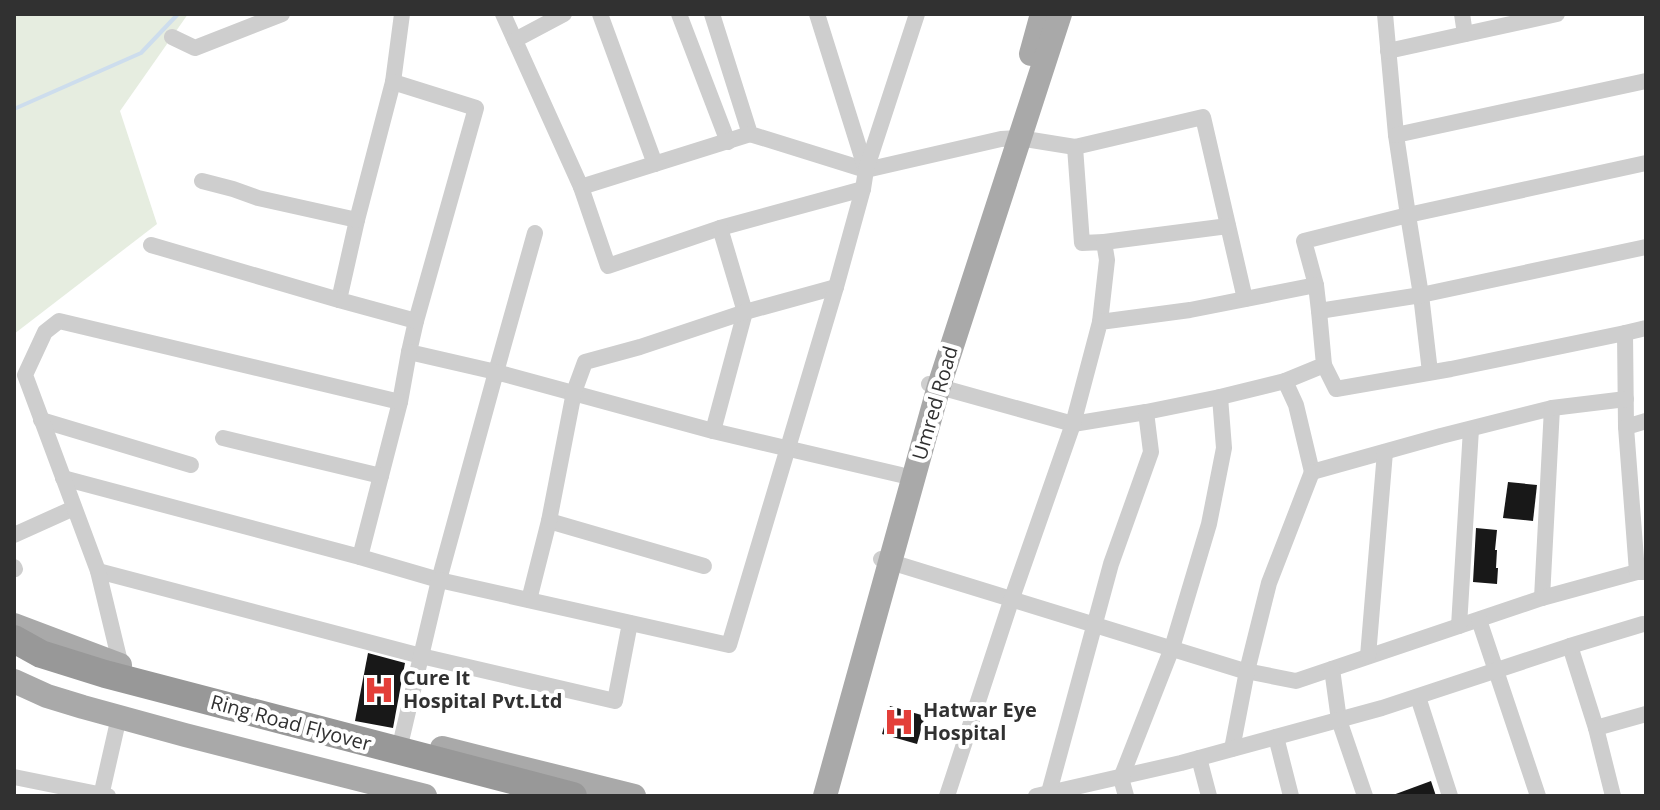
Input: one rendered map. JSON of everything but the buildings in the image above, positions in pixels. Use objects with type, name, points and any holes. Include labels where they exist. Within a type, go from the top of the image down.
[{"type":"highway","name":"Ring Road Flyover","points":[[14,639],[41,654],[105,674],[573,796]]},
{"type":"highway","name":"Ring Road Flyover","points":[[14,657],[49,673],[179,714],[503,796]]},
{"type":"main road","points":[[1010,139],[1042,14]]},
{"type":"main road","name":"Umred Road","points":[[825,796],[843,704],[933,385],[1010,139],[1060,14]]},
{"type":"main road","points":[[884,560],[887,522],[933,385]]},
{"type":"main road","points":[[14,625],[121,666],[634,796]]},
{"type":"main road","points":[[14,681],[47,696],[119,717],[425,796]]},
{"type":"main road","points":[[811,796],[843,704]]},
{"type":"street","points":[[172,37],[195,48],[282,14]]},
{"type":"street","points":[[339,300],[393,82],[402,14]]},
{"type":"street","points":[[503,14],[581,187],[608,266],[720,228],[863,189]]},
{"type":"street","points":[[515,40],[564,14]]},
{"type":"street","points":[[600,14],[655,164]]},
{"type":"street","points":[[679,14],[728,142]]},
{"type":"street","points":[[712,14],[750,134]]},
{"type":"street","points":[[817,14],[866,170]]},
{"type":"street","points":[[63,478],[439,580],[729,645],[836,287],[866,170],[917,14]]},
{"type":"street","points":[[1385,14],[1396,135],[1430,372]]},
{"type":"street","points":[[1462,14],[1465,34]]},
{"type":"street","points":[[1388,51],[1557,14]]},
{"type":"street","points":[[1396,135],[1646,81]]},
{"type":"street","points":[[360,557],[400,402],[416,321],[476,108],[393,82]]},
{"type":"street","points":[[581,187],[750,134],[866,170],[1010,139],[1075,147],[1203,117],[1245,299]]},
{"type":"street","points":[[1075,147],[1082,243],[1228,226]]},
{"type":"street","points":[[1646,163],[1304,241],[1316,285],[1324,365],[1336,389],[1646,328]]},
{"type":"street","points":[[202,181],[258,198],[357,220]]},
{"type":"street","points":[[713,431],[745,312],[720,228]]},
{"type":"street","points":[[402,737],[439,580],[535,233]]},
{"type":"street","points":[[947,796],[1073,424],[1100,322],[1107,260],[1104,242]]},
{"type":"street","points":[[151,245],[416,321]]},
{"type":"street","points":[[1319,311],[1421,295],[1646,247]]},
{"type":"street","points":[[1100,322],[1190,310],[1316,285]]},
{"type":"street","points":[[529,600],[549,521],[574,392],[585,362],[836,287]]},
{"type":"street","points":[[121,666],[98,571],[25,375],[45,332],[59,321],[400,402]]},
{"type":"street","points":[[884,560],[1247,671],[1296,681],[1542,598],[1641,572],[1626,427],[1625,333]]},
{"type":"street","points":[[409,352],[574,392],[713,431],[901,475]]},
{"type":"street","points":[[933,385],[1073,424],[1220,397],[1285,381],[1324,365]]},
{"type":"street","points":[[1232,749],[1269,583],[1312,472],[1296,405],[1285,381]]},
{"type":"street","points":[[1126,796],[1121,778],[1172,648],[1209,524],[1224,448],[1220,397]]},
{"type":"street","points":[[1312,472],[1552,408],[1626,399]]},
{"type":"street","points":[[1542,598],[1552,408]]},
{"type":"street","points":[[1146,412],[1151,452],[1111,564],[1043,795],[1121,778],[1339,720],[1643,624]]},
{"type":"street","points":[[41,420],[191,465]]},
{"type":"street","points":[[1626,427],[1646,421]]},
{"type":"street","points":[[1459,626],[1471,429]]},
{"type":"street","points":[[223,438],[381,476]]},
{"type":"street","points":[[1368,656],[1385,452]]},
{"type":"street","points":[[14,535],[74,508]]},
{"type":"street","points":[[549,521],[704,566]]},
{"type":"street","points":[[98,571],[421,656],[615,701],[630,623]]},
{"type":"street","points":[[1479,620],[1538,796]]},
{"type":"street","points":[[1570,646],[1613,796]]},
{"type":"street","points":[[1332,669],[1339,720],[1365,796]]},
{"type":"street","points":[[1418,697],[1450,796]]},
{"type":"street","points":[[1596,728],[1646,714]]},
{"type":"street","points":[[14,779],[103,795],[119,717]]},
{"type":"street","points":[[1276,737],[1291,796]]},
{"type":"street","points":[[1199,758],[1209,796]]},
{"type":"shaded area","points":[[14,14],[188,14],[120,111],[157,224],[14,334]]},
{"type":"waterway","points":[[14,109],[141,53],[178,14]]},
{"type":"place","name":"Cure It Hospital Pvt.Ltd","points":[[379,690]]},
{"type":"place","name":"Hatwar Eye Hospital","points":[[899,722]]}]
